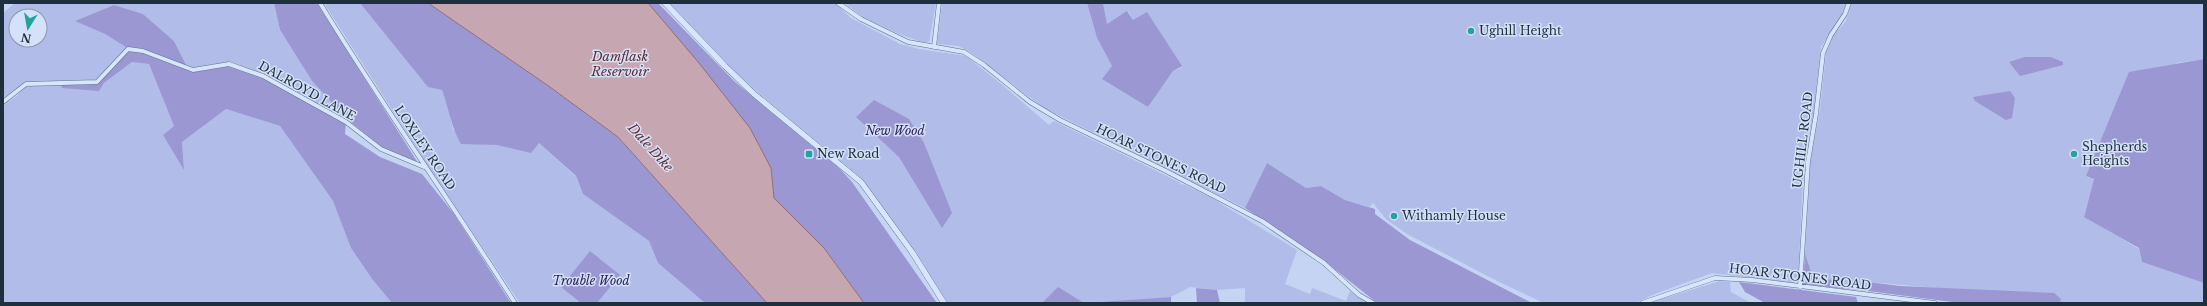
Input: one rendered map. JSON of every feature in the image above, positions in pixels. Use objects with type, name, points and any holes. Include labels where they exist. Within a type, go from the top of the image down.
[{"type":"street","name":"LOXLEY ROAD","points":[[320,3],[424,167],[456,210],[515,303]]},
{"type":"street","points":[[665,3],[699,41],[754,94],[861,182],[912,252],[944,303]]},
{"type":"street","name":"HOAR STONES ROAD","points":[[838,3],[861,20],[908,42],[964,52],[984,64],[1049,115],[1164,170],[1262,221],[1324,264],[1359,295],[1373,303]]},
{"type":"street","points":[[934,47],[939,3]]},
{"type":"street","name":"UGHILL ROAD","points":[[1800,287],[1808,162],[1823,53],[1831,35],[1845,14],[1849,3]]},
{"type":"street","name":"DALROYD LANE","points":[[3,102],[26,84],[97,82],[128,48],[143,51],[193,70],[228,64],[263,76],[346,122],[381,149],[424,167]]},
{"type":"street","name":"HOAR STONES ROAD","points":[[1642,303],[1715,278],[1935,303]]},
{"type":"green space","points":[[15,3],[274,3],[280,30],[312,81],[347,119],[263,75],[193,69],[186,67],[174,41],[143,14],[114,5],[76,21],[105,34],[128,48],[96,81],[25,83],[3,98],[3,13],[8,9],[8,48],[48,48],[48,8],[9,8]]},
{"type":"green space","points":[[274,3],[317,3],[418,163],[382,147],[347,119],[312,81],[280,30]]},
{"type":"green space","points":[[324,3],[360,3],[442,90],[448,106],[453,130],[539,143],[576,177],[583,194],[649,241],[658,263],[705,303],[520,303],[426,163]]},
{"type":"green space","points":[[360,3],[428,3],[550,87],[618,137],[767,303],[705,303],[658,263],[649,241],[583,194],[576,176],[539,143],[531,153],[497,145],[461,144],[452,124],[442,90],[428,87]]},
{"type":"green space","points":[[648,3],[658,3],[734,81],[839,168],[852,182],[937,303],[864,303],[824,248],[774,198],[771,168]]},
{"type":"green space","points":[[668,3],[835,3],[851,18],[900,44],[919,49],[966,56],[1049,125],[1054,121],[1179,182],[1181,185],[1183,184],[1210,197],[1297,250],[1285,284],[1310,294],[1312,288],[1346,301],[1350,291],[1366,303],[1245,303],[1245,288],[1217,290],[1190,287],[1171,297],[1084,303],[1058,288],[1042,303],[947,303],[917,254],[859,176],[771,104],[729,66]]},
{"type":"green space","points":[[844,3],[936,3],[929,42],[922,42],[899,34],[863,17]]},
{"type":"green space","points":[[942,3],[1087,3],[1097,38],[1112,66],[1148,107],[1173,71],[1182,67],[1133,20],[1128,11],[1107,24],[1103,3],[1847,3],[1844,14],[1821,47],[1813,116],[1804,159],[1798,281],[1794,283],[1712,273],[1657,293],[1635,303],[1544,303],[1497,281],[1407,234],[1386,219],[1373,203],[1370,207],[1345,200],[1321,186],[1306,188],[1267,163],[1245,208],[1044,108],[973,54],[959,46],[937,44]]},
{"type":"green space","points":[[1087,3],[1103,3],[1107,24],[1127,11],[1133,20],[1147,12],[1182,66],[1173,71],[1148,107],[1102,79],[1112,66],[1097,38]]},
{"type":"green space","points":[[1851,3],[2204,3],[2204,59],[2176,63],[2106,131],[2087,177],[2094,179],[2084,216],[2139,249],[2142,262],[2204,283],[2203,303],[2060,303],[2061,299],[1869,282],[1868,291],[1844,289],[1844,281],[1813,278],[1805,253],[1810,164],[1820,110],[1826,53],[1833,36],[1846,21]]},
{"type":"green space","points":[[114,5],[143,14],[174,41],[187,67],[198,69],[218,64],[229,64],[257,73],[288,88],[346,122],[345,134],[380,157],[422,174],[454,214],[511,303],[392,303],[372,279],[351,248],[333,201],[280,126],[226,109],[182,142],[184,170],[163,135],[174,126],[149,64],[132,62],[104,83],[99,91],[62,88],[61,84],[97,83],[129,49],[105,34],[75,21]]},
{"type":"green space","points":[[2025,57],[2051,57],[2063,62],[2063,65],[2020,76],[2009,62]]},
{"type":"green space","points":[[2204,59],[2204,283],[2142,262],[2139,248],[2084,217],[2094,179],[2086,176],[2129,72]]},
{"type":"green space","points":[[132,62],[149,64],[174,126],[163,135],[184,168],[182,142],[226,109],[280,126],[333,201],[351,248],[372,279],[392,303],[3,303],[3,105],[17,96],[23,88],[29,86],[104,83]]},
{"type":"green space","points":[[2010,91],[2015,98],[2012,118],[2006,120],[1975,101],[1973,97]]},
{"type":"green space","name":"New Wood","points":[[874,100],[909,119],[924,143],[952,213],[942,228],[899,157],[856,117]]},
{"type":"green space","points":[[1267,163],[1306,188],[1321,186],[1345,200],[1375,209],[1375,214],[1410,240],[1532,303],[1376,302],[1323,260],[1245,208]]},
{"type":"green space","name":"Trouble Wood","points":[[590,251],[620,275],[597,303],[581,303],[561,287]]},
{"type":"green space","points":[[1805,253],[1813,278],[1844,281],[1844,289],[1803,284]]},
{"type":"green space","points":[[1720,281],[1730,282],[1731,292],[1751,303],[1649,303]]},
{"type":"green space","points":[[1739,282],[1856,297],[1858,303],[1765,303],[1745,292]]},
{"type":"green space","points":[[1868,282],[1900,286],[2054,293],[2061,299],[2060,303],[1960,303],[1868,291]]},
{"type":"green space","points":[[1058,287],[1084,303],[1042,303]]},
{"type":"green space","points":[[1196,288],[1217,290],[1220,303],[1197,303]]},
{"type":"green space","points":[[1171,297],[1171,303],[1084,303]]},
{"type":"water","name":"Damflask Reservoir","points":[[428,3],[648,3],[699,63],[750,128],[771,168],[774,198],[824,248],[864,303],[767,303],[618,137],[550,87]]},
{"type":"place","name":"Ughill Height","points":[[1471,31]]},
{"type":"place","name":"New Road","points":[[809,154]]},
{"type":"place","name":"Shepherds Heights","points":[[2074,154]]},
{"type":"place","name":"Withamly House","points":[[1394,216]]},
{"type":"water label","name":"Dale Dike","points":[[651,147]]}]
